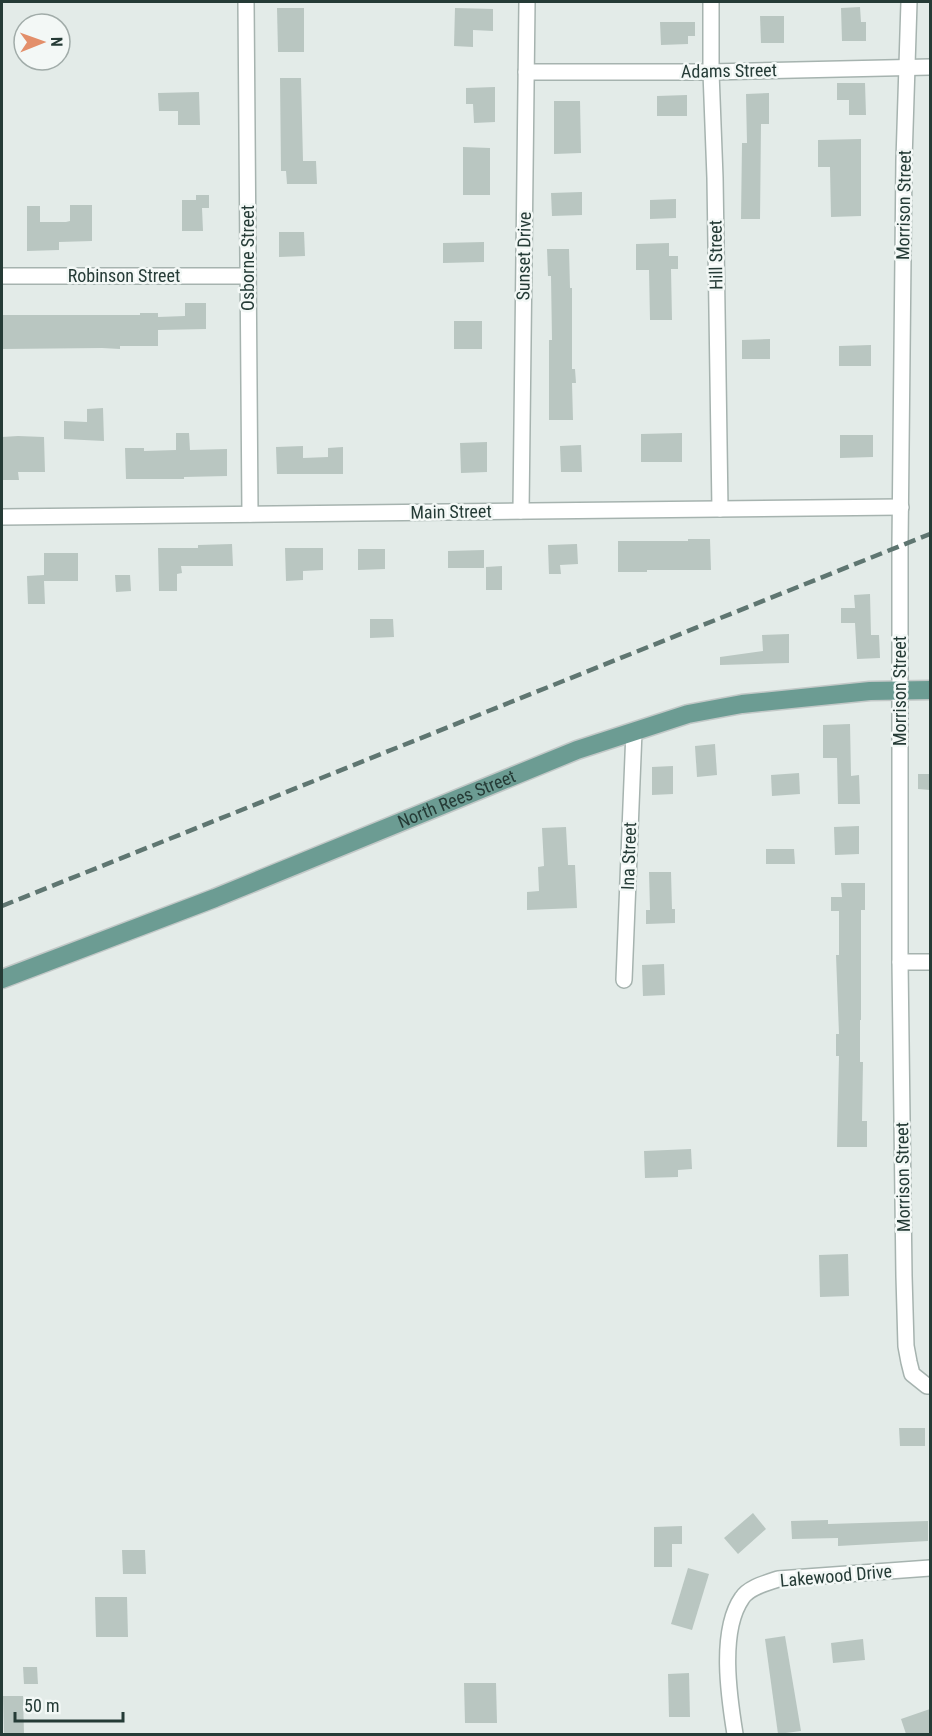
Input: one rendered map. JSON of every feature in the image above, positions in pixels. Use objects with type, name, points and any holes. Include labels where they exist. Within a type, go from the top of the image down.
[{"type":"main road","name":"North Rees Street","points":[[2,979],[215,898],[577,750],[688,714],[742,704],[870,691],[930,690]]},
{"type":"street","name":"Osborne Street","points":[[246,2],[250,514]]},
{"type":"street","name":"Sunset Drive","points":[[521,511],[527,2]]},
{"type":"street","name":"Hill Street","points":[[711,2],[720,509]]},
{"type":"street","name":"Morrison Street","points":[[909,2],[904,160],[900,962],[906,1346],[912,1374],[924,1382]]},
{"type":"street","name":"Adams Street","points":[[526,72],[711,72],[930,67]]},
{"type":"street","name":"Robinson Street","points":[[2,276],[248,276]]},
{"type":"street","name":"Main Street","points":[[2,517],[901,507]]},
{"type":"street","name":"Ina Street","points":[[624,980],[634,731]]},
{"type":"street","points":[[900,962],[930,962]]},
{"type":"street","name":"Lakewood Drive","points":[[735,1734],[727,1686],[728,1646],[733,1617],[742,1597],[756,1587],[778,1579],[930,1568]]},
{"type":"building","points":[[860,7],[861,22],[866,22],[866,41],[842,41],[841,8]]},
{"type":"building","points":[[277,8],[304,8],[304,52],[278,52]]},
{"type":"building","points":[[455,8],[493,9],[493,31],[473,30],[473,47],[454,46]]},
{"type":"building","points":[[760,16],[784,16],[784,43],[761,43]]},
{"type":"building","points":[[660,22],[695,22],[695,36],[688,36],[688,44],[661,45]]},
{"type":"building","points":[[280,78],[301,78],[303,161],[316,161],[317,184],[287,184],[286,171],[281,171]]},
{"type":"building","points":[[837,83],[865,83],[866,115],[849,115],[849,100],[837,100]]},
{"type":"building","points":[[495,87],[495,122],[474,123],[473,104],[466,104],[466,88]]},
{"type":"building","points":[[199,92],[200,125],[178,125],[178,111],[159,111],[158,93]]},
{"type":"building","points":[[769,93],[769,124],[761,124],[760,219],[741,219],[742,143],[747,143],[746,94]]},
{"type":"building","points":[[687,95],[687,116],[657,116],[657,96]]},
{"type":"building","points":[[554,101],[580,101],[581,153],[554,154]]},
{"type":"building","points":[[861,139],[861,216],[831,217],[830,167],[818,167],[818,140]]},
{"type":"building","points":[[463,147],[490,148],[490,195],[463,195]]},
{"type":"building","points":[[582,192],[582,215],[552,216],[551,193]]},
{"type":"building","points":[[196,195],[209,195],[209,208],[202,208],[203,231],[182,231],[182,200],[196,200]]},
{"type":"building","points":[[676,199],[676,218],[650,219],[650,200]]},
{"type":"building","points":[[70,205],[92,205],[92,241],[59,242],[59,250],[27,251],[27,206],[40,206],[40,222],[66,222],[70,221]]},
{"type":"building","points":[[279,232],[304,232],[305,256],[279,257]]},
{"type":"building","points":[[484,242],[484,262],[443,263],[443,243]]},
{"type":"building","points":[[669,243],[669,256],[678,256],[678,269],[671,269],[672,320],[650,320],[649,270],[636,270],[636,244]]},
{"type":"building","points":[[547,249],[569,249],[570,288],[572,288],[572,369],[575,369],[576,383],[572,383],[573,420],[549,420],[549,340],[552,340],[551,276],[548,276]]},
{"type":"building","points":[[185,303],[206,303],[206,329],[158,330],[158,346],[120,346],[120,349],[3,349],[3,315],[158,313],[158,317],[185,316]]},
{"type":"building","points":[[454,321],[482,321],[482,349],[454,349]]},
{"type":"building","points":[[770,339],[770,359],[742,359],[742,340]]},
{"type":"building","points":[[871,345],[871,366],[839,366],[839,346]]},
{"type":"building","points":[[103,408],[104,441],[64,439],[64,421],[87,422],[87,409]]},
{"type":"building","points":[[176,433],[189,433],[190,450],[227,449],[227,476],[126,479],[125,448],[144,448],[144,451],[176,450]]},
{"type":"building","points":[[682,433],[682,462],[641,462],[641,434]]},
{"type":"building","points":[[840,435],[873,435],[873,457],[840,458]]},
{"type":"building","points":[[2,437],[44,437],[45,472],[18,472],[19,480],[2,480]]},
{"type":"building","points":[[487,442],[487,472],[461,473],[460,443]]},
{"type":"building","points":[[581,445],[582,472],[561,472],[560,446]]},
{"type":"building","points":[[303,446],[303,458],[328,457],[328,448],[343,447],[343,474],[277,474],[276,447]]},
{"type":"building","points":[[688,539],[710,539],[711,570],[618,572],[618,541],[688,541]]},
{"type":"building","points":[[232,544],[233,566],[181,566],[182,573],[177,574],[177,591],[159,591],[158,548],[198,548],[198,545]]},
{"type":"building","points":[[577,544],[578,564],[560,565],[561,574],[549,574],[548,545]]},
{"type":"building","points":[[285,548],[323,548],[323,570],[303,571],[303,580],[286,581]]},
{"type":"building","points":[[358,549],[385,549],[385,569],[358,570]]},
{"type":"building","points":[[484,550],[484,568],[448,568],[448,551]]},
{"type":"building","points":[[44,553],[78,553],[78,581],[44,581],[45,604],[28,604],[27,576],[44,575]]},
{"type":"building","points":[[502,566],[502,590],[486,590],[486,567]]},
{"type":"building","points":[[115,575],[130,575],[131,591],[116,592]]},
{"type":"building","points":[[870,594],[871,635],[879,635],[880,658],[857,659],[855,623],[841,623],[841,608],[855,608],[854,595]]},
{"type":"building","points":[[370,619],[393,619],[394,637],[370,638]]},
{"type":"building","points":[[789,634],[789,663],[720,665],[720,657],[763,651],[762,635]]},
{"type":"building","points":[[850,724],[851,776],[859,775],[860,804],[838,804],[837,758],[823,758],[823,725]]},
{"type":"building","points":[[715,744],[717,775],[697,777],[695,746]]},
{"type":"building","points":[[673,766],[673,794],[652,795],[652,767]]},
{"type":"building","points":[[799,773],[800,794],[772,796],[771,775]]},
{"type":"building","points":[[918,774],[930,774],[930,790],[918,789]]},
{"type":"building","points":[[859,826],[859,854],[835,855],[834,827]]},
{"type":"building","points":[[566,827],[568,865],[575,865],[577,908],[527,910],[527,892],[539,891],[538,867],[544,866],[542,828]]},
{"type":"building","points":[[766,849],[794,849],[795,864],[766,864]]},
{"type":"building","points":[[649,872],[671,872],[672,909],[675,909],[675,923],[646,924],[646,910],[650,910]]},
{"type":"building","points":[[841,883],[865,883],[865,910],[861,910],[860,1062],[863,1062],[862,1121],[867,1121],[867,1147],[837,1147],[839,1056],[836,1056],[836,1034],[839,1034],[836,955],[839,955],[839,911],[831,911],[831,897],[842,897]]},
{"type":"building","points":[[664,964],[665,995],[643,996],[642,965]]},
{"type":"building","points":[[691,1149],[692,1169],[678,1170],[678,1177],[645,1178],[644,1151]]},
{"type":"building","points":[[848,1254],[849,1296],[820,1297],[819,1255]]},
{"type":"building","points":[[899,1428],[925,1428],[925,1446],[900,1446]]},
{"type":"building","points":[[753,1513],[766,1529],[738,1554],[724,1538]]},
{"type":"building","points":[[828,1520],[828,1524],[928,1521],[928,1541],[838,1546],[838,1538],[792,1539],[791,1521]]},
{"type":"building","points":[[682,1526],[682,1544],[672,1544],[672,1567],[654,1567],[654,1527]]},
{"type":"building","points":[[122,1550],[145,1550],[146,1574],[123,1574]]},
{"type":"building","points":[[688,1568],[709,1574],[692,1630],[671,1624]]},
{"type":"building","points":[[95,1597],[127,1597],[128,1637],[96,1637]]},
{"type":"building","points":[[785,1636],[801,1731],[778,1734],[765,1639]]},
{"type":"building","points":[[863,1639],[865,1660],[833,1663],[831,1643]]},
{"type":"building","points":[[23,1667],[37,1667],[38,1684],[24,1684]]},
{"type":"building","points":[[689,1673],[690,1717],[669,1717],[668,1674]]},
{"type":"building","points":[[464,1683],[496,1683],[497,1723],[465,1723]]},
{"type":"building","points":[[3,1696],[23,1696],[24,1734],[4,1734]]},
{"type":"building","points":[[930,1709],[930,1734],[906,1734],[901,1719]]},
{"type":"railway","points":[[2,906],[930,534]]}]
